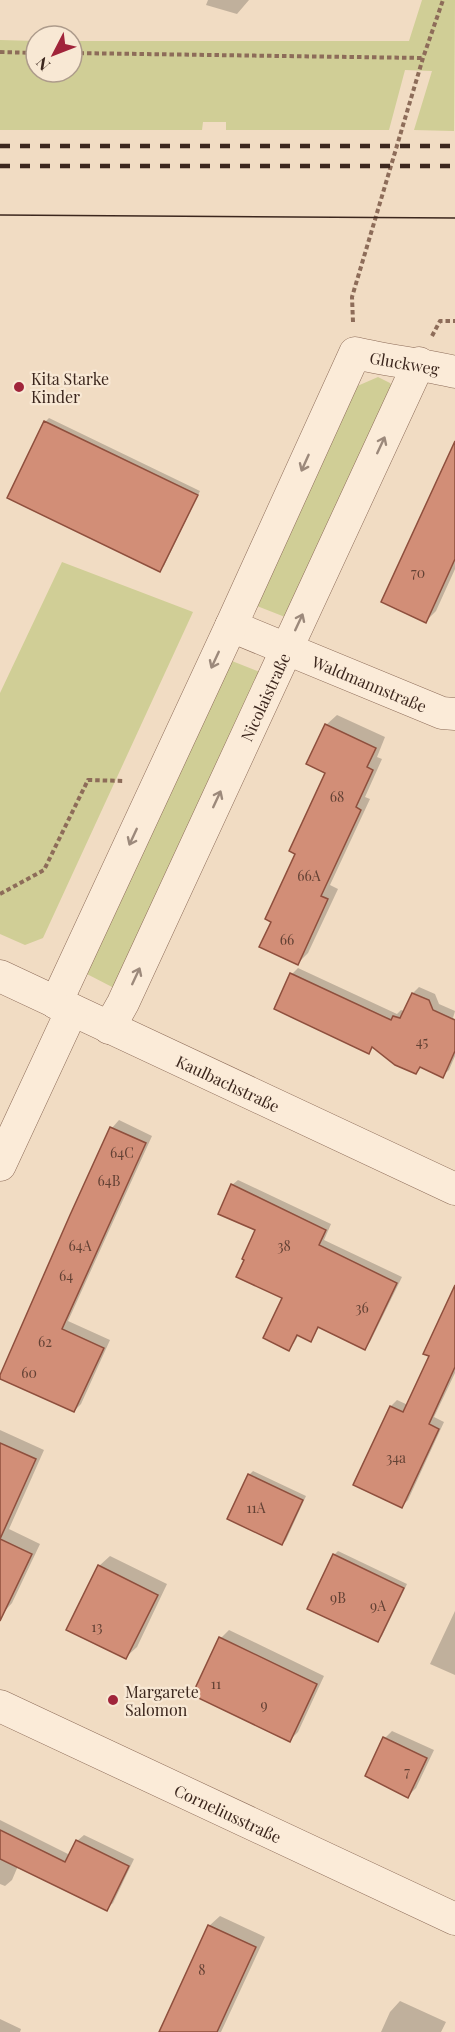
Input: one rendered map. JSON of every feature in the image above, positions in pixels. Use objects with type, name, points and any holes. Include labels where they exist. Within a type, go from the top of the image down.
[{"type":"street","name":"Gluckweg","points":[[355,341],[387,360],[419,363],[455,372]]},
{"type":"street","points":[[0,1165],[64,1006],[355,341]]},
{"type":"street","name":"Nicolaistraße","points":[[109,1028],[123,1003],[419,363]]},
{"type":"street","name":"Waldmannstraße","points":[[231,626],[451,717]]},
{"type":"street","name":"Kaulbachstraße","points":[[0,976],[455,1189]]},
{"type":"street","name":"Corneliusstraße","points":[[0,1706],[455,1919]]},
{"type":"path","points":[[355,341],[352,297],[442,0]]},
{"type":"path","points":[[0,52],[24,53]]},
{"type":"path","points":[[84,53],[423,58]]},
{"type":"path","points":[[0,894],[44,870],[88,780],[129,781]]},
{"type":"shaded area","points":[[422,0],[455,0],[454,131],[414,130],[432,71],[405,70],[389,130],[226,130],[226,122],[203,122],[202,130],[0,130],[0,40],[24,41],[24,84],[84,84],[84,41],[409,41]]},
{"type":"shaded area","points":[[378,377],[390,383],[393,388],[285,617],[257,606],[355,387]]},
{"type":"shaded area","points":[[62,562],[193,612],[43,938],[25,945],[0,934],[0,693]]},
{"type":"shaded area","points":[[232,661],[260,672],[114,988],[85,973]]},
{"type":"building","points":[[44,421],[198,495],[160,572],[7,498]]},
{"type":"building","points":[[455,441],[455,559],[426,623],[381,602]]},
{"type":"building","points":[[325,724],[376,748],[367,767],[373,770],[356,807],[361,810],[321,896],[328,899],[298,965],[259,947],[271,922],[265,919],[295,854],[289,851],[325,773],[306,764]]},
{"type":"building","points":[[290,973],[391,1020],[393,1016],[400,1018],[412,993],[429,1000],[433,1010],[455,1020],[455,1051],[443,1078],[420,1067],[416,1074],[395,1065],[372,1047],[369,1054],[274,1009]]},
{"type":"building","points":[[110,1127],[146,1143],[62,1329],[104,1348],[74,1412],[0,1379],[0,1375]]},
{"type":"building","points":[[231,1184],[326,1230],[319,1245],[397,1283],[365,1350],[318,1327],[311,1342],[297,1335],[289,1351],[263,1338],[282,1298],[236,1277],[255,1230],[218,1214]]},
{"type":"building","points":[[455,1285],[455,1367],[429,1424],[439,1429],[402,1508],[353,1485],[390,1406],[403,1412],[429,1356],[423,1354]]},
{"type":"building","points":[[0,1443],[36,1459],[0,1539]]},
{"type":"building","points":[[248,1474],[303,1500],[282,1545],[227,1519]]},
{"type":"building","points":[[0,1539],[32,1554],[0,1621]]},
{"type":"building","points":[[333,1554],[404,1588],[378,1642],[307,1609]]},
{"type":"building","points":[[98,1565],[158,1595],[126,1659],[66,1630]]},
{"type":"building","points":[[219,1637],[317,1684],[290,1742],[192,1695]]},
{"type":"building","points":[[383,1737],[427,1758],[408,1798],[365,1776]]},
{"type":"building","points":[[0,1830],[65,1862],[76,1840],[129,1866],[107,1911],[0,1859]]},
{"type":"building","points":[[208,1925],[256,1947],[217,2032],[159,2032]]},
{"type":"tram line","points":[[0,215],[455,218]]},
{"type":"railway","points":[[0,146],[455,146]]},
{"type":"railway","points":[[0,166],[455,166]]},
{"type":"place","name":"Kita Starke Kinder","points":[[19,387]]},
{"type":"place","name":"Margarete Salomon","points":[[113,1700]]}]
